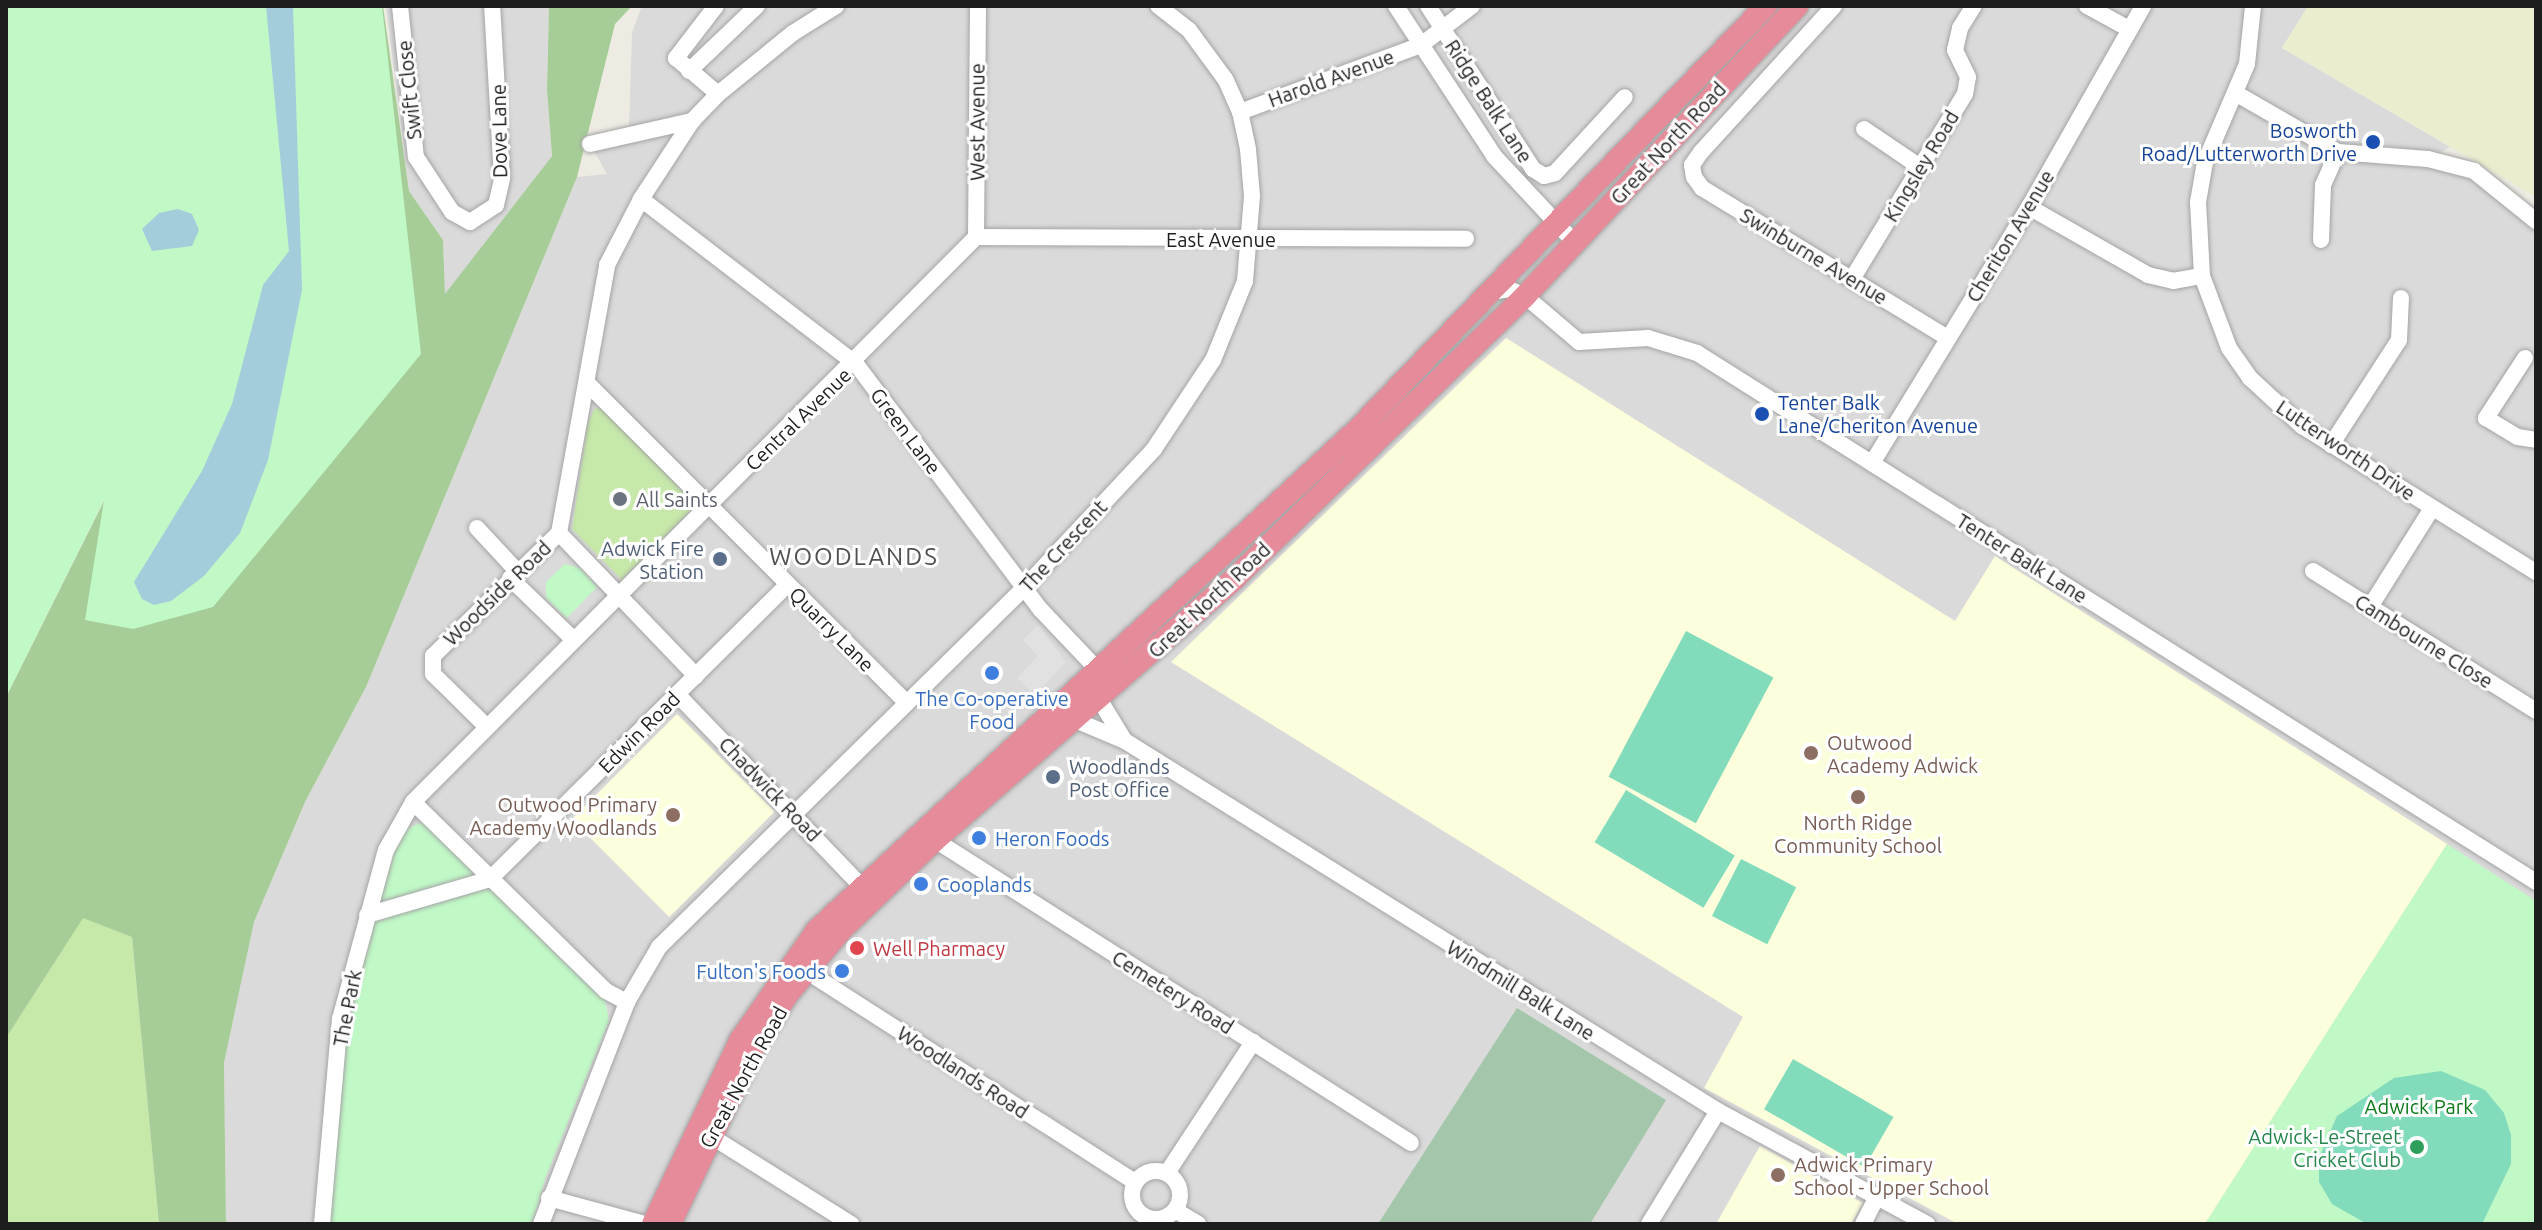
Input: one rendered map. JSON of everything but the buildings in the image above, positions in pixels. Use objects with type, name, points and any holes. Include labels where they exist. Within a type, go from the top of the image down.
[{"type":"highway","name":"Great North Road","points":[[653,1224],[718,1080],[860,885],[1346,441],[1497,291],[1766,6]]},
{"type":"highway","name":"Great North Road","points":[[670,1224],[709,1135],[799,966],[935,840],[1235,578],[1525,296],[1797,6]]},
{"type":"street","name":"Swift Close","points":[[400,6],[416,157],[452,212]]},
{"type":"street","name":"Dove Lane","points":[[452,212],[470,222],[482,217],[496,205],[502,178],[492,6]]},
{"type":"street","points":[[716,6],[676,58],[718,94]]},
{"type":"street","points":[[689,71],[757,6]]},
{"type":"street","points":[[696,676],[559,533],[589,385],[607,265],[641,199],[692,121],[718,94],[793,33],[836,6]]},
{"type":"street","name":"West Avenue","points":[[976,237],[978,6]]},
{"type":"street","name":"The Crescent","points":[[627,1002],[659,947],[1024,588],[1154,449],[1190,401],[1233,318],[1250,238],[1251,180],[1240,112],[1209,54],[1158,6]]},
{"type":"street","name":"Ridge Balk Lane","points":[[1396,6],[1494,156],[1575,243]]},
{"type":"street","name":"Ridge Balk Lane","points":[[1428,6],[1533,169],[1544,176],[1555,173],[1625,97]]},
{"type":"street","name":"Harold Avenue","points":[[1240,112],[1421,45],[1472,6]]},
{"type":"street","name":"Swinburne Avenue","points":[[1834,6],[1692,165],[1702,188],[1948,338]]},
{"type":"street","name":"Kingsley Road","points":[[1852,279],[1965,94],[1968,77],[1955,50],[1960,28],[1974,6]]},
{"type":"street","points":[[2087,6],[2129,29]]},
{"type":"street","name":"Cheriton Avenue","points":[[1872,463],[2029,207],[2143,6]]},
{"type":"street","name":"Lutterworth Drive","points":[[2253,6],[2247,64],[2237,94],[2217,129],[2203,176],[2197,242],[2202,276],[2218,324],[2250,378],[2277,406],[2331,445],[2536,572]]},
{"type":"street","points":[[2237,94],[2338,152],[2453,163],[2483,178],[2536,221]]},
{"type":"street","points":[[590,144],[692,121]]},
{"type":"street","points":[[1864,129],[1920,167]]},
{"type":"street","points":[[2321,240],[2323,185],[2338,152]]},
{"type":"street","name":"Green Lane","points":[[641,199],[856,364],[1024,588],[1098,670]]},
{"type":"street","points":[[2029,207],[2148,275],[2173,281],[2202,276]]},
{"type":"street","name":"East Avenue","points":[[976,237],[1466,239]]},
{"type":"street","name":"Central Avenue","points":[[413,802],[618,594],[856,364],[976,237]]},
{"type":"street","points":[[1521,266],[1525,296]]},
{"type":"street","points":[[1497,291],[1509,289],[1525,296]]},
{"type":"street","name":"Tenter Balk Lane","points":[[1525,296],[1579,342],[1648,338],[1697,353],[2536,882]]},
{"type":"street","points":[[2331,445],[2399,340],[2401,298]]},
{"type":"street","points":[[2525,358],[2486,418],[2518,437],[2536,440]]},
{"type":"street","name":"Quarry Lane","points":[[589,385],[906,702]]},
{"type":"street","points":[[2370,607],[2432,508]]},
{"type":"street","points":[[477,528],[513,575],[573,639]]},
{"type":"street","name":"Woodside Road","points":[[486,726],[433,674],[433,656],[559,533]]},
{"type":"street","name":"Cambourne Close","points":[[2313,571],[2536,711]]},
{"type":"street","name":"Edwin Road","points":[[490,879],[787,585]]},
{"type":"street","points":[[1098,670],[1099,699]]},
{"type":"street","name":"Chadwick Road","points":[[677,694],[795,812],[860,885]]},
{"type":"street","name":"Windmill Balk Lane","points":[[1099,699],[1125,741]]},
{"type":"street","name":"Windmill Balk Lane","points":[[1075,720],[1125,741],[1718,1111],[1927,1224]]},
{"type":"street","points":[[413,802],[606,991],[627,1002],[541,1224]]},
{"type":"street","name":"The Park","points":[[322,1224],[340,1019],[386,850],[413,802]]},
{"type":"street","name":"Cemetery Road","points":[[935,840],[1411,1143]]},
{"type":"street","points":[[367,915],[490,879]]},
{"type":"street","name":"Woodlands Road","points":[[799,966],[1135,1182]]},
{"type":"street","points":[[1167,1173],[1253,1042]]},
{"type":"street","points":[[1649,1224],[1718,1111]]},
{"type":"street","points":[[709,1135],[851,1224]]},
{"type":"street","points":[[1146,1172],[1167,1173],[1180,1190],[1175,1210],[1164,1218],[1140,1220],[1131,1199],[1135,1182],[1146,1172]]},
{"type":"street","points":[[1863,1224],[1877,1197]]},
{"type":"street","points":[[549,1198],[645,1224]]},
{"type":"street","points":[[1175,1210],[1198,1224]]},
{"type":"shaded area","points":[[386,6],[549,6],[547,90],[552,156],[445,295],[443,240],[409,191]]},
{"type":"shaded area","points":[[642,6],[2308,6],[2282,48],[2450,147],[2430,158],[2453,163],[2536,221],[2536,1224],[226,1224],[224,1063],[254,922],[305,802],[366,687],[577,177],[607,174],[590,144],[629,128],[632,32]]},
{"type":"shaded area","points":[[2308,6],[2536,6],[2536,197],[2282,48]]},
{"type":"shaded area","name":"Outwood Academy Adwick","points":[[1506,338],[1955,621],[1995,556],[2447,844],[2205,1224],[1958,1224],[1704,1088],[1743,1017],[1171,662]]},
{"type":"shaded area","points":[[1038,625],[1066,662],[1035,695],[1017,678],[1038,656],[1023,640]]},
{"type":"shaded area","name":"Outwood Primary Academy Woodlands","points":[[677,714],[775,812],[669,917],[572,819]]},
{"type":"shaded area","points":[[1517,1008],[1666,1100],[1590,1224],[1378,1224]]},
{"type":"shaded area","name":"Adwick Primary School - Upper School","points":[[1760,1146],[1863,1203],[1851,1224],[1716,1224]]},
{"type":"green space","points":[[6,6],[382,6],[421,354],[213,607],[133,629],[85,620],[104,500],[6,697]]},
{"type":"green space","points":[[336,6],[383,6],[409,191],[443,240],[445,294],[552,156],[547,90],[549,6],[632,6],[615,24],[577,177],[366,687],[305,802],[254,922],[224,1063],[226,1224],[159,1224],[132,937],[83,918],[6,1038],[6,697],[106,497]]},
{"type":"green space","points":[[603,407],[696,506],[622,580],[572,529],[588,422],[594,409]]},
{"type":"green space","points":[[565,564],[580,568],[597,587],[567,618],[546,598],[546,582]]},
{"type":"green space","points":[[1686,631],[1773,677],[1696,823],[1609,777]]},
{"type":"green space","points":[[1626,790],[1735,855],[1703,908],[1595,842]]},
{"type":"green space","points":[[425,821],[605,999],[609,1021],[546,1176],[532,1224],[329,1224],[347,1022],[391,855],[406,829]]},
{"type":"green space","name":"Adwick Park","points":[[2447,844],[2536,901],[2536,1224],[2205,1224]]},
{"type":"green space","points":[[1741,859],[1796,887],[1767,944],[1712,916]]},
{"type":"green space","points":[[83,917],[132,937],[159,1224],[6,1224],[6,1038]]},
{"type":"green space","points":[[1793,1059],[1893,1117],[1864,1167],[1764,1109]]},
{"type":"green space","name":"Adwick-Le-Street Cricket Club","points":[[2441,1071],[2485,1090],[2504,1113],[2511,1135],[2511,1164],[2482,1224],[2367,1224],[2332,1204],[2319,1182],[2319,1158],[2337,1116],[2394,1078]]},
{"type":"water","points":[[266,6],[293,6],[302,290],[268,460],[240,533],[204,576],[171,601],[154,605],[142,599],[134,582],[202,471],[232,404],[263,285],[289,251]]},
{"type":"water","points":[[178,209],[192,214],[199,230],[192,246],[152,251],[142,229],[159,213]]},
{"type":"place","name":"Bosworth Road/Lutterworth Drive","points":[[2373,142]]},
{"type":"place","name":"Tenter Balk Lane/Cheriton Avenue","points":[[1762,414]]},
{"type":"place","name":"All Saints","points":[[620,499]]},
{"type":"place","name":"Adwick Fire Station","points":[[720,559]]},
{"type":"place","name":"The Co-operative Food","points":[[992,673]]},
{"type":"place","name":"Outwood Academy Adwick","points":[[1811,753]]},
{"type":"place","name":"Woodlands Post Office","points":[[1053,777]]},
{"type":"place","name":"North Ridge Community School","points":[[1858,797]]},
{"type":"place","name":"Outwood Primary Academy Woodlands","points":[[673,815]]},
{"type":"place","name":"Heron Foods","points":[[979,838]]},
{"type":"place","name":"Cooplands","points":[[921,884]]},
{"type":"place","name":"Well Pharmacy","points":[[857,948]]},
{"type":"place","name":"Fulton's Foods","points":[[842,971]]},
{"type":"place","name":"Adwick-Le-Street Cricket Club","points":[[2417,1147]]},
{"type":"place","name":"Adwick Primary School - Upper School","points":[[1778,1175]]},
{"type":"district","name":"WOODLANDS","points":[[854,557]]}]
